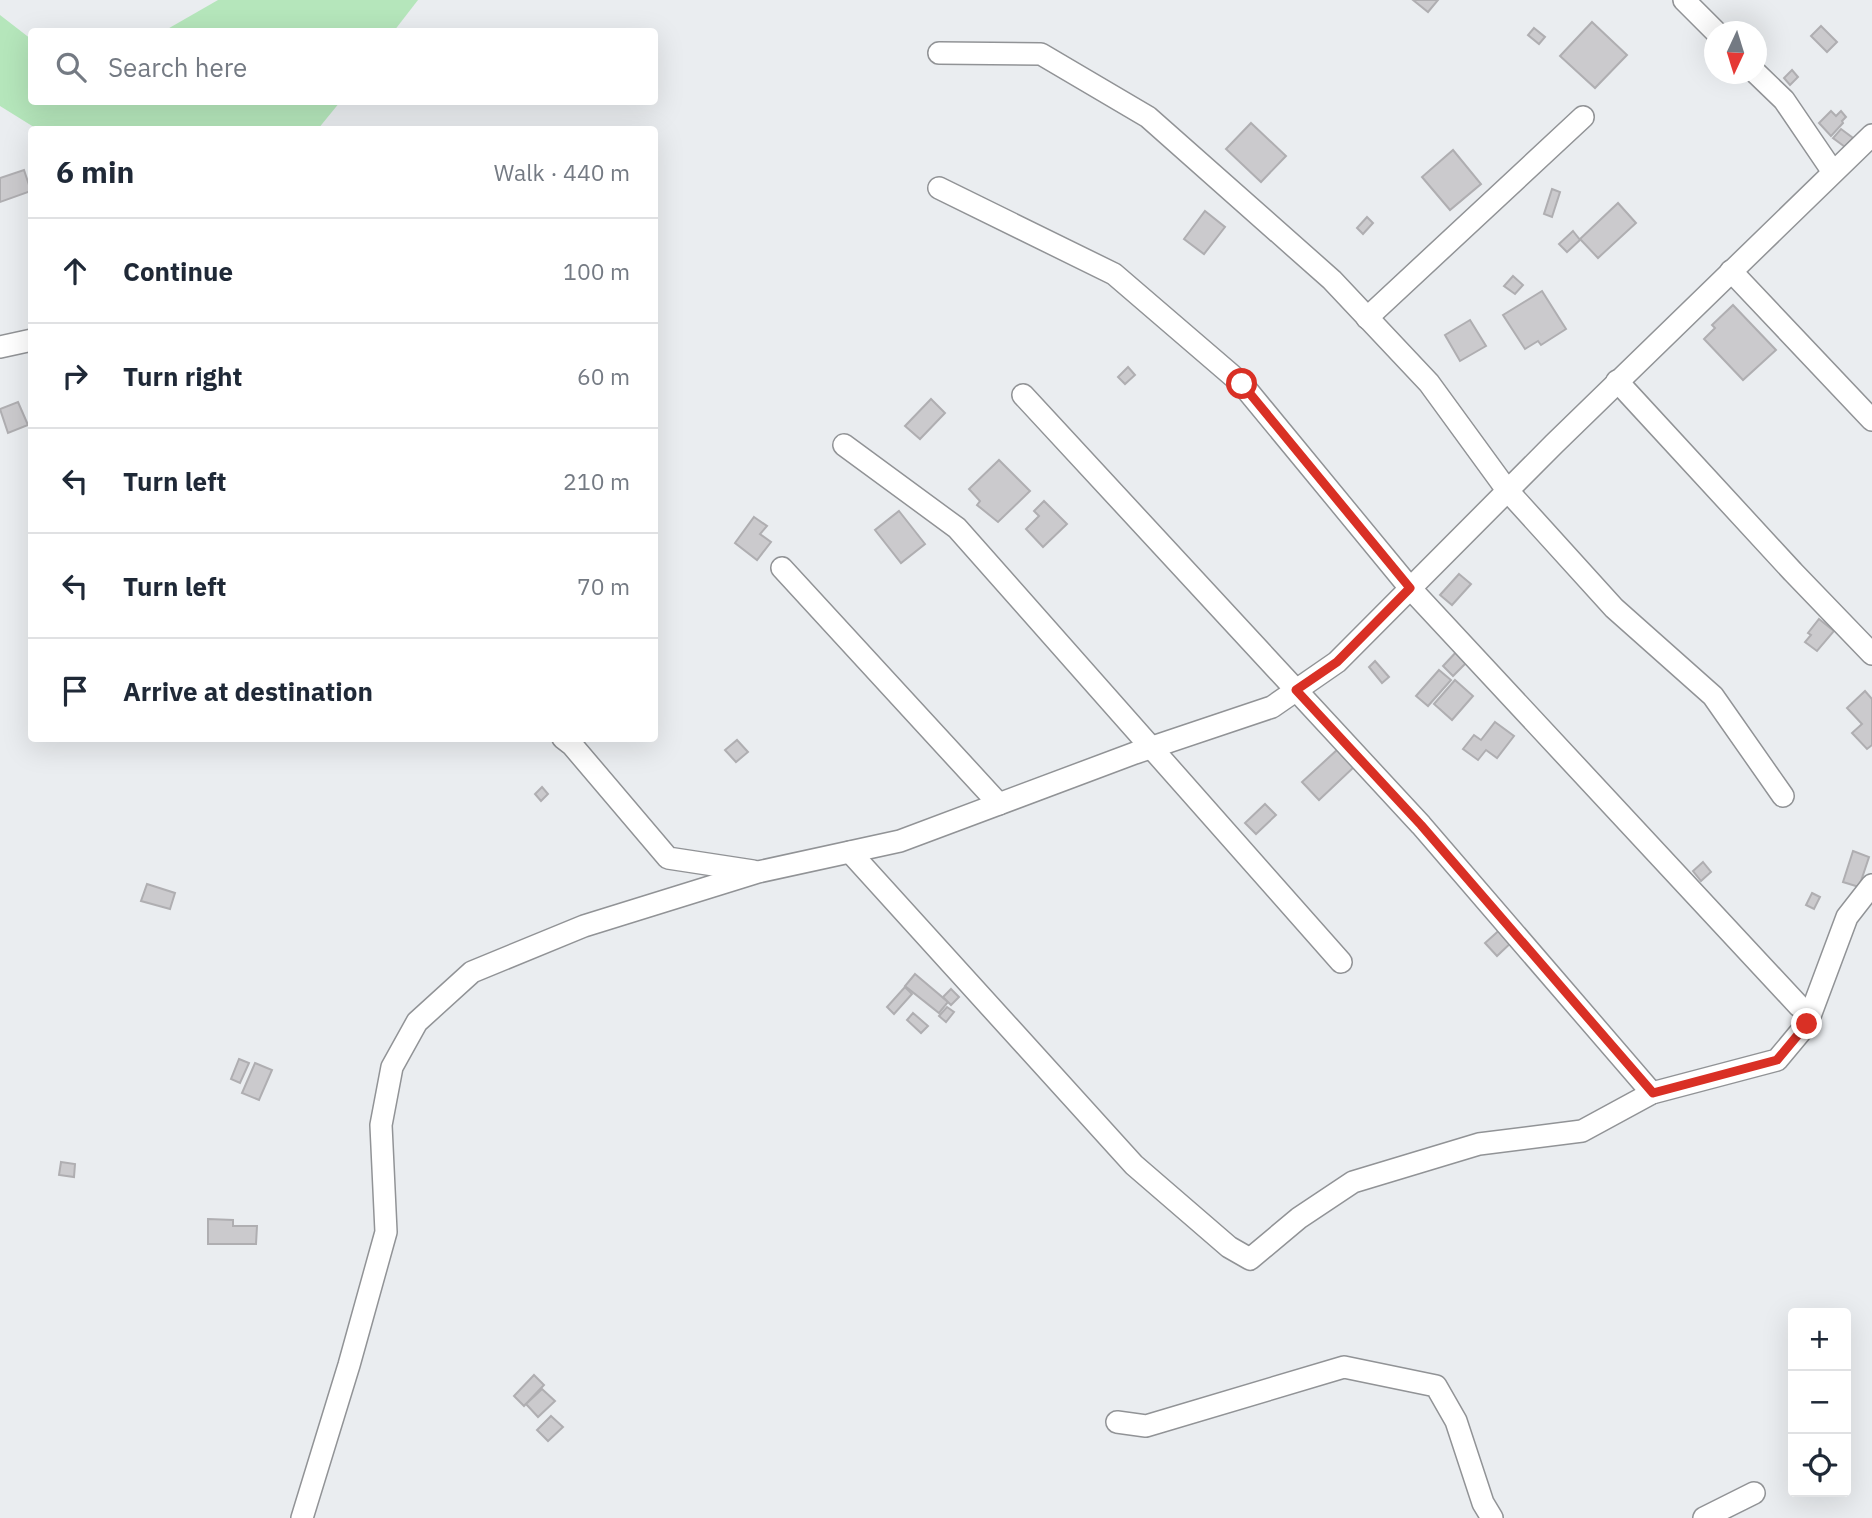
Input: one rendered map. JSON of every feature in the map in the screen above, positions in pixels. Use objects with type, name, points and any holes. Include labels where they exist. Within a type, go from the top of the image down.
[{"type":"street","points":[[1684,0],[1705,21]]},
{"type":"street","points":[[939,53],[1041,54],[1148,117],[1332,280],[1429,383],[1507,490],[1614,608],[1713,696],[1783,796]]},
{"type":"street","points":[[1767,83],[1784,100],[1833,172]]},
{"type":"street","points":[[1367,318],[1583,117]]},
{"type":"street","points":[[302,1518],[386,1232],[381,1125],[392,1067],[417,1022],[472,972],[584,926],[758,872],[900,841],[1149,748],[1272,707],[1337,662],[1617,381],[1872,135]]},
{"type":"street","points":[[939,188],[1114,274],[1242,384],[1410,588],[1799,1006]]},
{"type":"street","points":[[1731,271],[1872,420]]},
{"type":"street","points":[[0,346],[28,341]]},
{"type":"street","points":[[1617,381],[1872,654]]},
{"type":"street","points":[[1023,395],[1421,825],[1653,1093]]},
{"type":"street","points":[[844,445],[957,528],[1340,962]]},
{"type":"street","points":[[782,568],[999,804]]},
{"type":"street","points":[[568,742],[668,858],[758,872]]},
{"type":"street","points":[[850,852],[1135,1165],[1229,1247],[1250,1259],[1299,1218],[1353,1182],[1479,1143],[1582,1131],[1653,1093],[1777,1060],[1807,1024],[1847,918],[1872,884]]},
{"type":"street","points":[[1116,1422],[1146,1426],[1344,1367],[1436,1386],[1456,1421],[1483,1503],[1492,1518]]},
{"type":"street","points":[[1704,1518],[1754,1493]]},
{"type":"green space","points":[[218,0],[418,0],[396,28],[169,28]]},
{"type":"green space","points":[[0,15],[28,37],[28,105],[338,105],[320,126],[32,126],[0,106]]},
{"type":"building","points":[[1413,0],[1438,0],[1428,12]]},
{"type":"building","points":[[1592,22],[1627,55],[1595,88],[1560,56]]},
{"type":"building","points":[[1821,26],[1837,42],[1827,52],[1811,36]]},
{"type":"building","points":[[1534,28],[1545,37],[1539,44],[1528,35]]},
{"type":"building","points":[[1792,70],[1798,77],[1790,85],[1784,78]]},
{"type":"building","points":[[1831,111],[1836,116],[1841,111],[1846,117],[1831,136],[1819,123]]},
{"type":"building","points":[[1251,123],[1286,156],[1261,182],[1226,149]]},
{"type":"building","points":[[1841,129],[1853,138],[1845,147],[1833,138]]},
{"type":"building","points":[[1453,150],[1481,184],[1450,210],[1422,177]]},
{"type":"building","points":[[24,170],[28,192],[0,202],[0,178]]},
{"type":"building","points":[[1552,189],[1560,192],[1552,217],[1544,214]]},
{"type":"building","points":[[1618,203],[1636,223],[1598,258],[1580,239]]},
{"type":"building","points":[[1205,211],[1225,227],[1204,254],[1184,239]]},
{"type":"building","points":[[1367,217],[1373,223],[1363,234],[1357,228]]},
{"type":"building","points":[[1573,231],[1580,240],[1567,252],[1559,244]]},
{"type":"building","points":[[1513,276],[1523,285],[1515,294],[1504,286]]},
{"type":"building","points":[[1542,291],[1566,329],[1541,345],[1538,341],[1525,349],[1503,315]]},
{"type":"building","points":[[1733,305],[1776,350],[1743,380],[1704,339],[1715,328],[1712,325]]},
{"type":"building","points":[[1470,320],[1486,346],[1460,361],[1445,335]]},
{"type":"building","points":[[1128,367],[1135,375],[1125,384],[1118,377]]},
{"type":"building","points":[[931,399],[945,413],[920,439],[905,426]]},
{"type":"building","points":[[18,402],[28,425],[8,433],[0,409]]},
{"type":"building","points":[[999,460],[1030,491],[998,522],[977,505],[980,501],[969,489]]},
{"type":"building","points":[[1044,501],[1067,524],[1043,547],[1026,529],[1039,516],[1034,511]]},
{"type":"building","points":[[899,511],[925,544],[901,563],[875,530]]},
{"type":"building","points":[[754,517],[767,526],[760,534],[771,542],[757,560],[735,543]]},
{"type":"building","points":[[1459,574],[1471,584],[1452,605],[1440,595]]},
{"type":"building","points":[[1819,619],[1834,631],[1817,651],[1805,642],[1811,635],[1808,633]]},
{"type":"building","points":[[1459,649],[1470,659],[1453,676],[1443,666]]},
{"type":"building","points":[[1375,661],[1389,677],[1382,683],[1369,667]]},
{"type":"building","points":[[1439,670],[1451,680],[1428,706],[1416,696]]},
{"type":"building","points":[[1455,680],[1473,696],[1452,720],[1434,704]]},
{"type":"building","points":[[1865,691],[1872,699],[1872,745],[1867,749],[1852,733],[1862,724],[1847,708]]},
{"type":"building","points":[[1495,722],[1514,736],[1497,758],[1486,750],[1478,760],[1463,749],[1474,735],[1481,740]]},
{"type":"building","points":[[737,740],[748,752],[736,762],[725,750]]},
{"type":"building","points":[[1338,749],[1354,767],[1319,800],[1302,782]]},
{"type":"building","points":[[542,787],[548,794],[541,801],[535,794]]},
{"type":"building","points":[[1265,804],[1276,815],[1256,834],[1245,823]]},
{"type":"building","points":[[1853,851],[1869,857],[1859,887],[1843,882]]},
{"type":"building","points":[[1703,862],[1711,872],[1701,881],[1693,871]]},
{"type":"building","points":[[147,884],[175,893],[170,909],[141,901]]},
{"type":"building","points":[[1812,893],[1820,897],[1814,909],[1806,905]]},
{"type":"building","points":[[1504,926],[1515,939],[1497,956],[1485,943]]},
{"type":"building","points":[[915,974],[948,1002],[939,1013],[905,986]]},
{"type":"building","points":[[905,987],[912,994],[894,1014],[887,1007]]},
{"type":"building","points":[[951,989],[959,997],[951,1005],[943,997]]},
{"type":"building","points":[[947,1007],[954,1012],[946,1022],[939,1016]]},
{"type":"building","points":[[913,1013],[928,1026],[921,1033],[907,1020]]},
{"type":"building","points":[[239,1059],[249,1063],[240,1083],[231,1079]]},
{"type":"building","points":[[255,1063],[272,1070],[259,1100],[242,1093]]},
{"type":"building","points":[[61,1162],[75,1164],[74,1177],[59,1175]]},
{"type":"building","points":[[208,1219],[233,1220],[233,1226],[257,1226],[256,1244],[208,1244]]},
{"type":"building","points":[[534,1375],[544,1385],[524,1406],[514,1396]]},
{"type":"building","points":[[542,1389],[555,1401],[538,1417],[526,1404]]},
{"type":"building","points":[[551,1416],[563,1427],[548,1441],[537,1430]]},
{"type":"route","points":[[1242,384],[1410,588],[1337,662],[1296,690],[1421,825],[1653,1093],[1777,1060],[1807,1024]]}]
